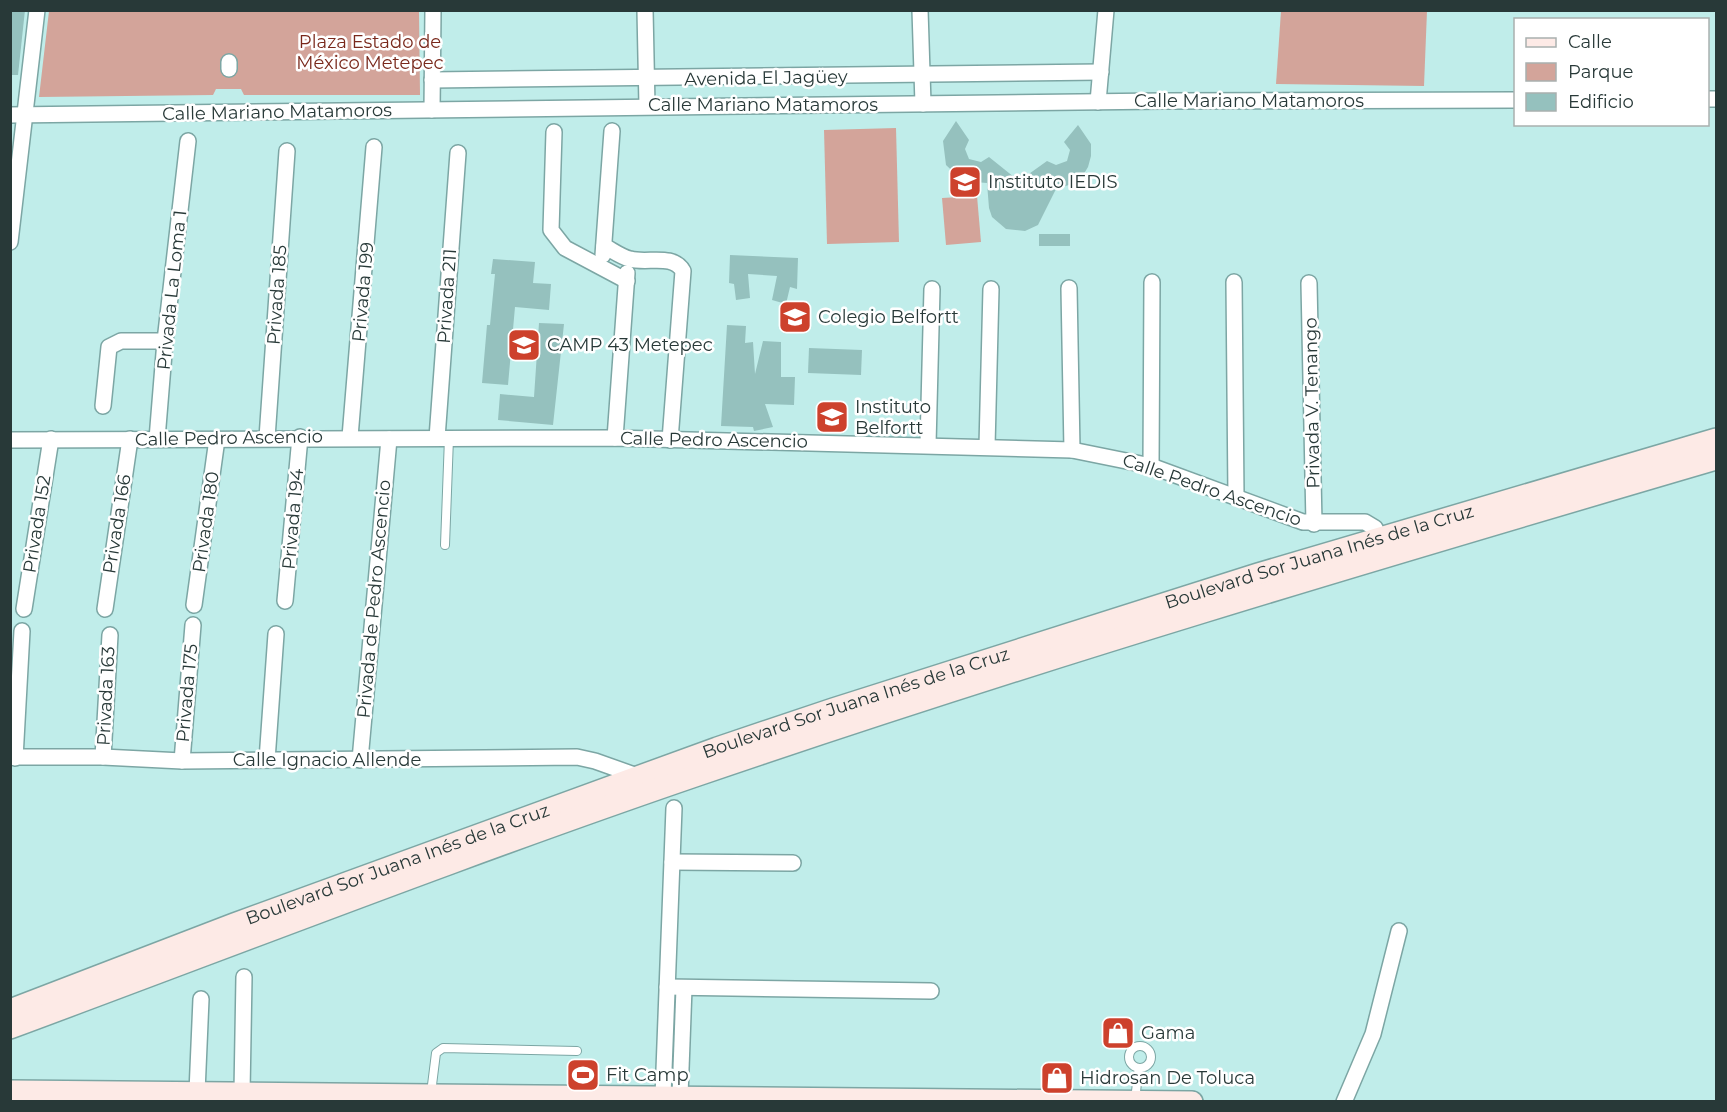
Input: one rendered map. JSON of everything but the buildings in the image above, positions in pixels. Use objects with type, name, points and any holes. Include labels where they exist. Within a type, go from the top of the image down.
[{"type":"main road","name":"Boulevard Sor Juana Inés de la Cruz","points":[[10,1028],[569,820],[696,776],[1122,636],[1383,546],[1716,439]]},
{"type":"main road","name":"Boulevard Sor Juana Inés de la Cruz","points":[[10,1010],[234,924],[843,705],[1383,546],[1716,459]]},
{"type":"main road","points":[[10,1091],[115,1096],[242,1092],[432,1093],[567,1098],[671,1096],[910,1101],[1192,1101]]},
{"type":"street","points":[[10,242],[18,115],[37,10]]},
{"type":"street","points":[[432,110],[433,10]]},
{"type":"street","points":[[645,10],[646,106]]},
{"type":"street","points":[[920,10],[923,104]]},
{"type":"street","points":[[1098,102],[1106,10]]},
{"type":"street","name":"Avenida El Jagüey","points":[[432,80],[646,80],[1101,72]]},
{"type":"street","name":"Calle Mariano Matamoros","points":[[18,115],[646,106],[1514,100]]},
{"type":"street","points":[[602,267],[612,131]]},
{"type":"street","points":[[554,132],[551,230],[565,248],[627,281]]},
{"type":"street","name":"Privada La Loma 1","points":[[157,439],[165,341],[188,141]]},
{"type":"street","name":"Privada 199","points":[[350,438],[374,147]]},
{"type":"street","name":"Privada 185","points":[[267,438],[287,151]]},
{"type":"street","name":"Privada 211","points":[[443,438],[458,153]]},
{"type":"street","points":[[604,246],[629,259],[672,262],[680,265],[683,272],[670,440]]},
{"type":"street","points":[[615,438],[629,259]]},
{"type":"street","points":[[1151,466],[1152,282]]},
{"type":"street","points":[[1234,282],[1236,497]]},
{"type":"street","name":"Privada V. Tenango","points":[[1309,283],[1314,524]]},
{"type":"street","points":[[1069,288],[1072,450]]},
{"type":"street","points":[[928,444],[932,289]]},
{"type":"street","points":[[987,446],[991,290]]},
{"type":"street","points":[[103,406],[109,347],[121,341],[165,341]]},
{"type":"street","name":"Calle Pedro Ascencio","points":[[10,440],[300,437],[615,438],[928,444],[1072,450],[1151,466],[1290,518],[1314,524],[1365,522],[1375,528],[1383,546]]},
{"type":"street","name":"Privada 194","points":[[285,601],[300,437]]},
{"type":"street","name":"Privada 180","points":[[194,605],[217,438]]},
{"type":"street","name":"Privada 152","points":[[24,609],[51,439]]},
{"type":"street","name":"Privada de Pedro Ascencio","points":[[360,760],[389,439]]},
{"type":"street","name":"Privada 166","points":[[105,609],[130,440]]},
{"type":"street","name":"Privada 175","points":[[182,761],[193,626]]},
{"type":"street","points":[[13,757],[22,631]]},
{"type":"street","points":[[267,760],[276,634]]},
{"type":"street","name":"Privada 163","points":[[103,757],[110,635]]},
{"type":"street","name":"Calle Ignacio Allende","points":[[13,757],[103,757],[182,761],[577,757],[640,777]]},
{"type":"street","points":[[671,1096],[667,987],[674,808]]},
{"type":"street","points":[[672,862],[793,864]]},
{"type":"street","points":[[1344,1101],[1373,1034],[1399,931]]},
{"type":"street","points":[[242,1092],[244,977]]},
{"type":"street","points":[[667,987],[931,991]]},
{"type":"street","points":[[671,1096],[684,988]]},
{"type":"street","points":[[197,1092],[201,999]]},
{"type":"lane","points":[[443,438],[445,545]]},
{"type":"lane","points":[[432,1093],[436,1053],[443,1048],[578,1051]]},
{"type":"lane","points":[[1139,1068],[1143,1101]]},
{"type":"green space","name":"Plaza Estado de México Metepec","points":[[49,11],[419,11],[420,95],[244,95],[241,89],[216,89],[213,95],[39,97]]},
{"type":"green space","points":[[1281,11],[1427,11],[1424,86],[1276,84]]},
{"type":"green space","points":[[896,128],[899,242],[827,244],[824,130]]},
{"type":"green space","points":[[977,196],[981,242],[946,245],[942,198]]},
{"type":"place","name":"Instituto IEDIS","points":[[965,182]]},
{"type":"place","name":"Colegio Belfortt","points":[[795,317]]},
{"type":"place","name":"CAMP 43 Metepec","points":[[524,345]]},
{"type":"place","name":"Instituto Belfortt","points":[[832,417]]},
{"type":"place","name":"Gama","points":[[1118,1033]]},
{"type":"place","name":"Fit Camp","points":[[583,1075]]},
{"type":"place","name":"Hidrosan De Toluca","points":[[1057,1078]]}]
